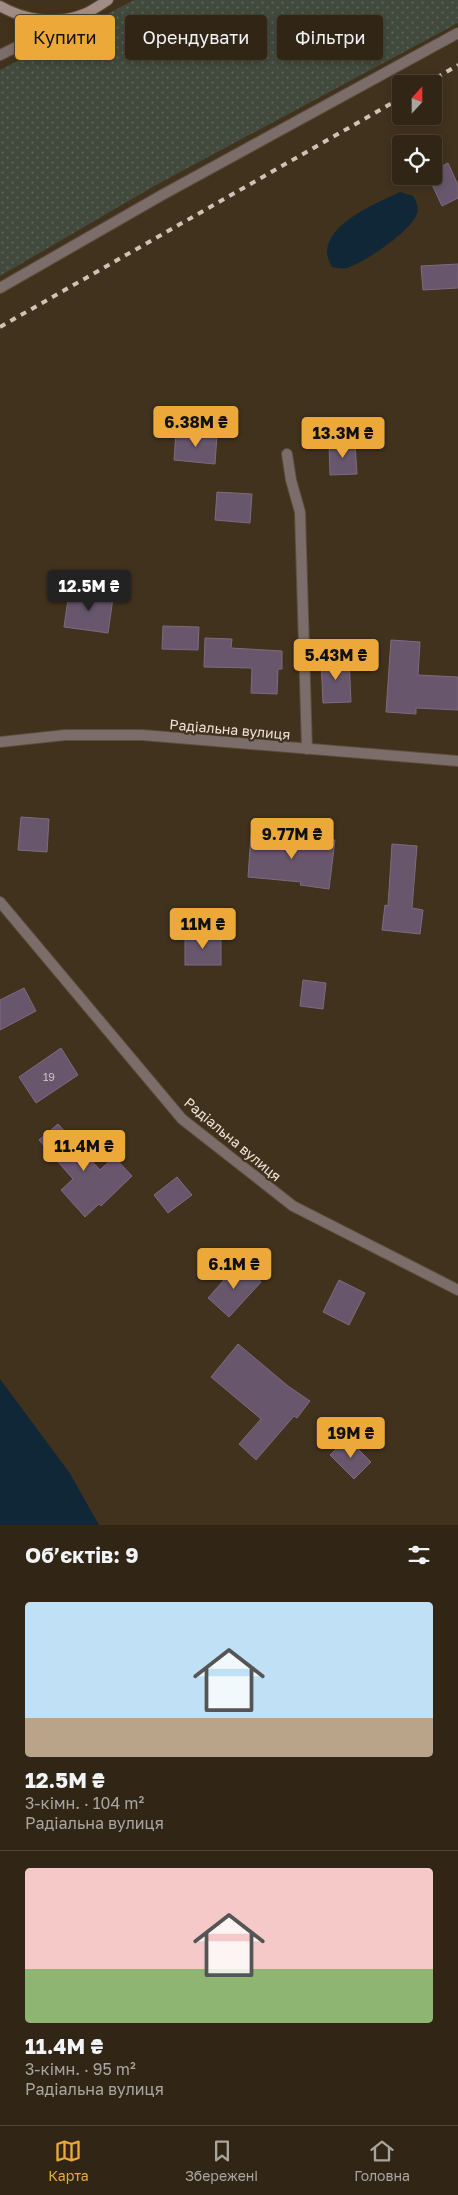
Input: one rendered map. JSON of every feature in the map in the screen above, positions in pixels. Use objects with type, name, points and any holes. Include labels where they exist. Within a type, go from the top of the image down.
[{"type":"main road","points":[[0,6],[13,14],[32,19],[58,19],[84,14],[108,0]]},
{"type":"street","points":[[0,55],[84,14]]},
{"type":"street","points":[[0,288],[162,195],[458,34]]},
{"type":"street","points":[[287,454],[291,480],[300,512],[307,749]]},
{"type":"street","name":"Радіальна вулиця","points":[[0,742],[65,735],[142,735],[458,761]]},
{"type":"street","name":"Радіальна вулиця","points":[[0,902],[182,1119],[293,1206],[458,1290]]},
{"type":"green space","points":[[134,0],[458,0],[458,23],[156,185],[0,276],[0,70],[19,60],[115,60],[115,15],[105,15]]},
{"type":"water","points":[[400,192],[413,196],[418,207],[417,214],[406,229],[386,246],[355,265],[345,268],[332,267],[327,252],[329,241],[344,223],[367,208]]},
{"type":"water","points":[[0,1379],[69,1472],[99,1525],[0,1525]]},
{"type":"building","points":[[448,163],[458,185],[458,198],[442,206],[432,185],[442,185],[442,166]]},
{"type":"building","points":[[458,264],[458,288],[423,290],[421,266]]},
{"type":"building","points":[[176,432],[217,435],[215,464],[174,460]]},
{"type":"building","points":[[355,443],[357,474],[330,475],[329,444]]},
{"type":"building","points":[[217,492],[252,494],[250,523],[215,520]]},
{"type":"building","points":[[69,592],[113,598],[108,633],[64,627]]},
{"type":"building","points":[[163,626],[199,627],[198,650],[162,649]]},
{"type":"building","points":[[205,638],[232,639],[231,648],[282,651],[282,669],[278,669],[277,694],[251,693],[252,668],[204,667]]},
{"type":"building","points":[[391,640],[420,642],[418,675],[458,677],[458,710],[416,708],[416,714],[386,712]]},
{"type":"building","points":[[349,659],[351,702],[323,703],[321,660]]},
{"type":"building","points":[[21,817],[49,819],[47,852],[18,850]]},
{"type":"building","points":[[251,834],[306,839],[307,836],[335,840],[329,889],[300,885],[301,882],[248,877]]},
{"type":"building","points":[[392,844],[417,846],[412,908],[423,910],[420,934],[382,930],[385,905],[388,906]]},
{"type":"building","points":[[185,936],[221,936],[221,965],[185,965]]},
{"type":"building","points":[[303,980],[326,983],[323,1009],[300,1006]]},
{"type":"building","points":[[24,988],[36,1011],[0,1030],[0,1000]]},
{"type":"building","points":[[61,1048],[78,1075],[36,1103],[19,1077]]},
{"type":"building","points":[[58,1124],[100,1170],[114,1157],[132,1176],[101,1206],[99,1204],[85,1217],[61,1190],[73,1179],[39,1140]]},
{"type":"building","points":[[177,1177],[192,1195],[168,1213],[154,1195]]},
{"type":"building","points":[[239,1263],[261,1282],[229,1317],[208,1298]]},
{"type":"building","points":[[339,1280],[365,1293],[349,1325],[323,1312]]},
{"type":"building","points":[[238,1344],[288,1386],[310,1401],[297,1418],[294,1416],[256,1460],[239,1444],[261,1419],[211,1377]]},
{"type":"building","points":[[347,1438],[371,1462],[354,1479],[330,1455]]},
{"type":"railway","points":[[441,75],[458,65]]},
{"type":"railway","points":[[0,327],[392,103]]}]
